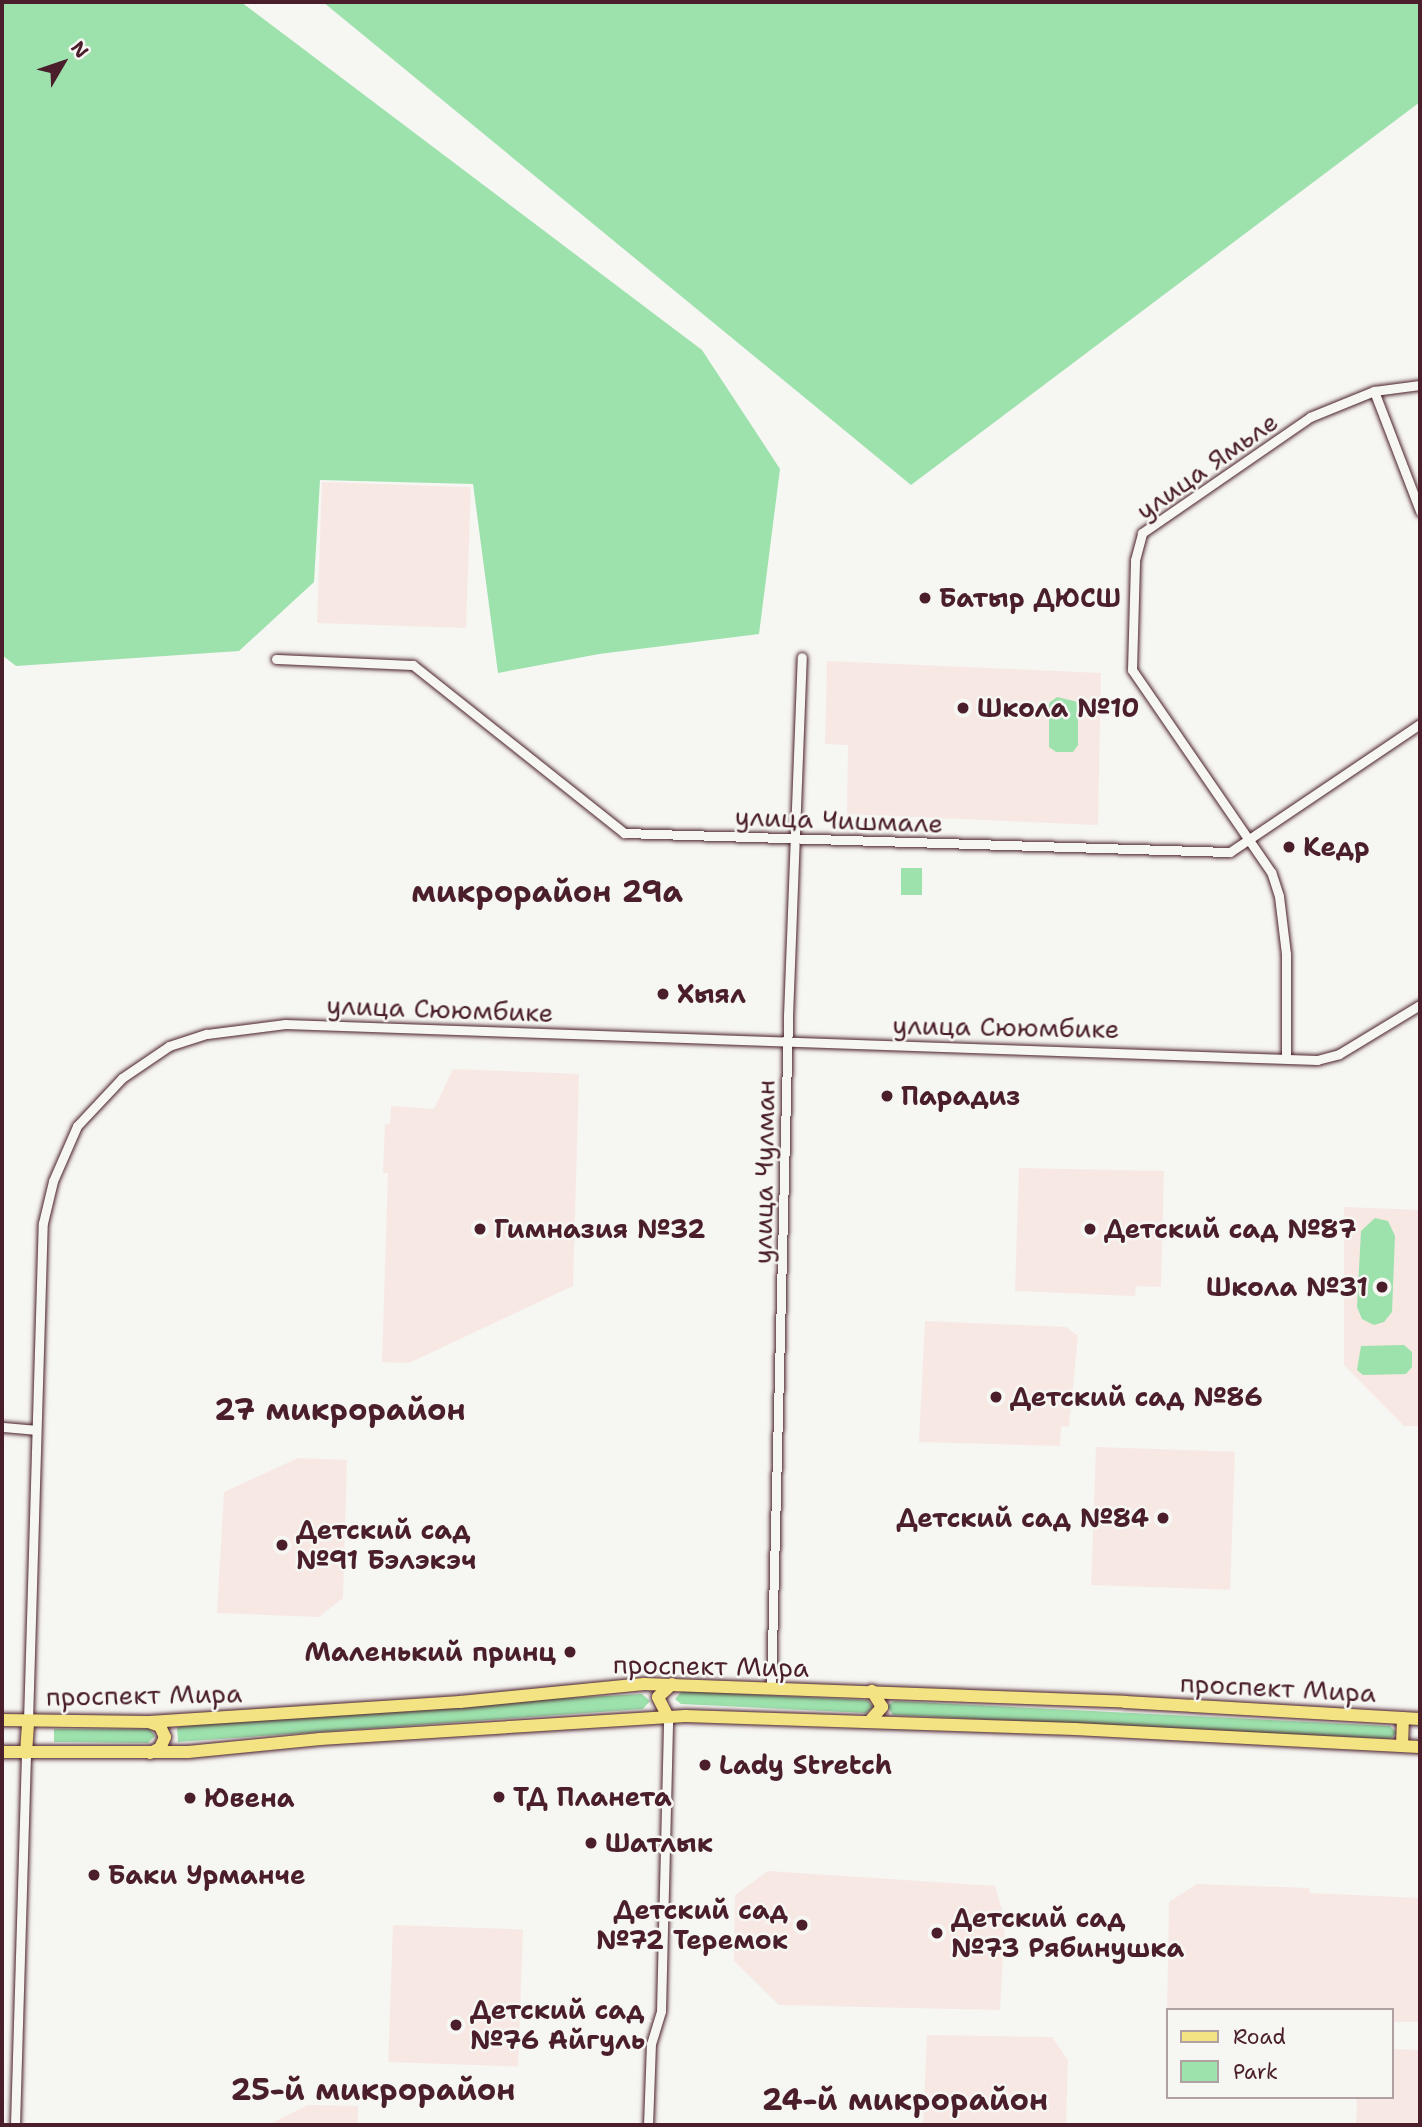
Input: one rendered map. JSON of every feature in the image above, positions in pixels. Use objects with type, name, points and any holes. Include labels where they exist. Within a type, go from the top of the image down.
[{"type":"main road","name":"проспект Мира","points":[[2,1720],[149,1722],[672,1684],[872,1691],[1420,1719]]},
{"type":"main road","points":[[668,1717],[658,1697],[672,1684]]},
{"type":"main road","points":[[869,1722],[882,1707],[872,1691]]},
{"type":"main road","name":"проспект Мира","points":[[2,1752],[150,1753],[668,1717],[869,1722],[1420,1747]]},
{"type":"main road","points":[[1402,1746],[1404,1718]]},
{"type":"main road","points":[[26,1753],[28,1721]]},
{"type":"main road","points":[[149,1722],[160,1726],[164,1737],[160,1748],[150,1753]]},
{"type":"street","name":"улица Ямьле","points":[[1250,842],[1132,670],[1135,560],[1142,533],[1310,417],[1374,391],[1420,385]]},
{"type":"street","points":[[1374,391],[1420,511]]},
{"type":"street","name":"улица Чулман","points":[[771,1689],[794,841],[803,657]]},
{"type":"street","name":"улица Чишмале","points":[[276,659],[413,665],[624,834],[1208,854],[1230,852],[1250,842],[1420,724]]},
{"type":"street","points":[[1250,842],[1271,872],[1284,920],[1286,1058]]},
{"type":"street","name":"улица Сююмбике","points":[[28,1721],[43,1223],[53,1181],[87,1114],[122,1077],[169,1046],[206,1034],[285,1024],[788,1044],[1317,1059],[1339,1054],[1420,1005]]},
{"type":"street","points":[[2,1427],[36,1430]]},
{"type":"street","points":[[648,2125],[651,2044],[662,2011],[668,1717]]},
{"type":"street","points":[[15,2125],[26,1753]]},
{"type":"shaded area","points":[[322,482],[471,487],[466,628],[317,623]]},
{"type":"shaded area","name":"Школа №10","points":[[827,661],[1101,673],[1098,825],[847,814],[848,745],[825,744]]},
{"type":"shaded area","name":"Гимназия №32","points":[[453,1069],[579,1074],[573,1286],[409,1363],[382,1362],[388,1173],[383,1173],[385,1124],[390,1124],[391,1106],[434,1109]]},
{"type":"shaded area","name":"Детский сад №87","points":[[1019,1168],[1164,1171],[1161,1287],[1136,1286],[1135,1296],[1015,1291]]},
{"type":"shaded area","name":"Школа №31","points":[[1344,1207],[1420,1210],[1420,1426],[1404,1426],[1344,1365]]},
{"type":"shaded area","name":"Детский сад №86","points":[[925,1321],[1066,1327],[1078,1336],[1069,1426],[1061,1427],[1060,1446],[919,1442]]},
{"type":"shaded area","name":"Детский сад №84","points":[[1096,1447],[1235,1452],[1230,1590],[1091,1585]]},
{"type":"shaded area","name":"Детский сад №91 Бэлэкэч","points":[[298,1458],[347,1460],[343,1598],[319,1617],[217,1613],[224,1492]]},
{"type":"shaded area","points":[[768,1871],[995,1886],[1005,1920],[1000,2010],[779,2005],[734,1961],[735,1895]]},
{"type":"shaded area","points":[[1197,1884],[1309,1888],[1310,1893],[1420,1898],[1420,2022],[1394,2022],[1394,2008],[1167,2008],[1169,1902]]},
{"type":"shaded area","name":"Детский сад №76 Айгуль","points":[[393,1925],[523,1930],[518,2066],[388,2062]]},
{"type":"shaded area","points":[[927,2035],[1052,2037],[1068,2060],[1066,2125],[923,2125]]},
{"type":"shaded area","points":[[1394,2049],[1420,2050],[1420,2125],[1356,2125],[1357,2099],[1394,2099]]},
{"type":"shaded area","points":[[308,2105],[358,2106],[358,2125],[268,2125]]},
{"type":"green space","points":[[2,2],[241,2],[702,350],[780,469],[759,634],[599,654],[498,673],[473,484],[320,480],[314,582],[239,651],[16,666],[2,655]]},
{"type":"green space","points":[[323,2],[1420,2],[1420,102],[911,485]]},
{"type":"green space","points":[[1057,697],[1078,702],[1078,745],[1073,752],[1056,752],[1049,747],[1049,703]]},
{"type":"green space","points":[[901,868],[922,868],[922,895],[901,895]]},
{"type":"green space","points":[[1375,1218],[1388,1221],[1395,1236],[1392,1312],[1384,1322],[1374,1325],[1362,1319],[1357,1307],[1361,1231]]},
{"type":"green space","points":[[1404,1345],[1412,1352],[1412,1367],[1406,1374],[1363,1375],[1357,1370],[1361,1346]]},
{"type":"green space","points":[[682,1691],[867,1700],[873,1707],[866,1713],[681,1704],[675,1699]]},
{"type":"green space","points":[[642,1694],[650,1701],[643,1709],[178,1742],[177,1727],[328,1711]]},
{"type":"green space","points":[[894,1701],[1390,1726],[1397,1733],[1390,1739],[893,1715],[887,1706]]},
{"type":"green space","points":[[54,1729],[150,1729],[155,1736],[148,1743],[54,1742]]},
{"type":"place","name":"Батыр ДЮСШ","points":[[925,598]]},
{"type":"place","name":"Школа №10","points":[[963,708]]},
{"type":"place","name":"Кедр","points":[[1289,847]]},
{"type":"place","name":"Хыял","points":[[663,994]]},
{"type":"place","name":"Парадиз","points":[[887,1096]]},
{"type":"place","name":"Гимназия №32","points":[[480,1229]]},
{"type":"place","name":"Детский сад №87","points":[[1090,1229]]},
{"type":"place","name":"Школа №31","points":[[1382,1287]]},
{"type":"place","name":"Детский сад №86","points":[[996,1397]]},
{"type":"place","name":"Детский сад №84","points":[[1163,1518]]},
{"type":"place","name":"Детский сад №91 Бэлэкэч","points":[[282,1545]]},
{"type":"place","name":"Маленький принц","points":[[570,1652]]},
{"type":"place","name":"Lady Stretch","points":[[705,1765]]},
{"type":"place","name":"ТД Планета","points":[[499,1797]]},
{"type":"place","name":"Ювена","points":[[190,1798]]},
{"type":"place","name":"Шатлык","points":[[591,1843]]},
{"type":"place","name":"Баки Урманче","points":[[94,1875]]},
{"type":"place","name":"Детский сад №72 Теремок","points":[[802,1925]]},
{"type":"place","name":"Детский сад №73 Рябинушка","points":[[937,1933]]},
{"type":"place","name":"Детский сад №76 Айгуль","points":[[456,2025]]},
{"type":"district","name":"микрорайон 29а","points":[[547,892]]},
{"type":"district","name":"27 микрорайон","points":[[340,1410]]},
{"type":"district","name":"25-й микрорайон","points":[[373,2090]]},
{"type":"district","name":"24-й микрорайон","points":[[905,2100]]}]
